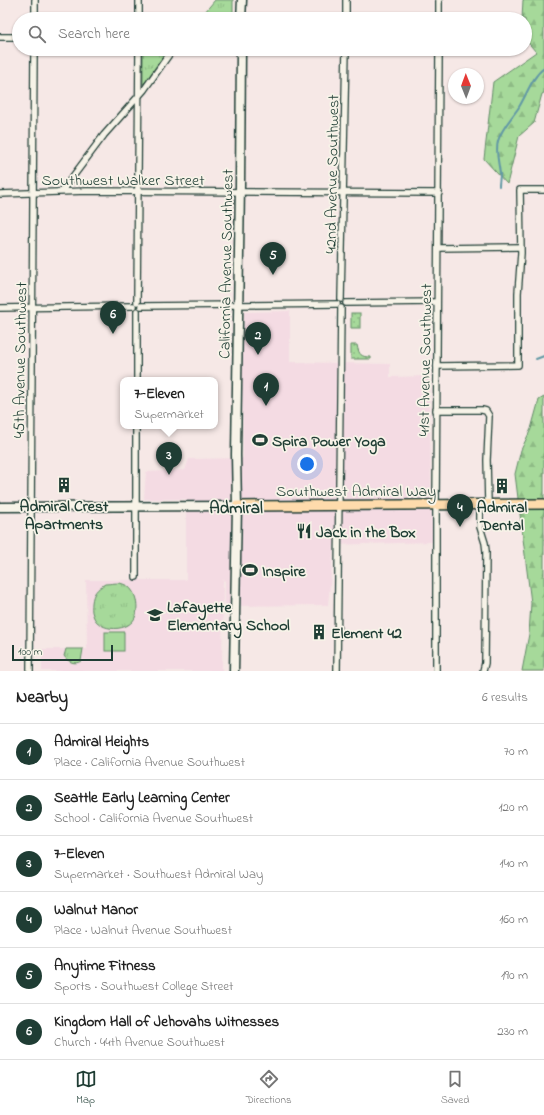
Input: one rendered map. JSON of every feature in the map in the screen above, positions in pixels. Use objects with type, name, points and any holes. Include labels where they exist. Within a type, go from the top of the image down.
[{"type":"main road","points":[[241,12],[242,0]]},
{"type":"main road","name":"California Avenue Southwest","points":[[234,671],[241,56]]},
{"type":"main road","name":"Southwest Admiral Way","points":[[0,507],[544,504]]},
{"type":"street","points":[[35,0],[35,12]]},
{"type":"street","points":[[139,0],[139,12]]},
{"type":"street","points":[[346,0],[346,12]]},
{"type":"street","points":[[439,0],[439,12]]},
{"type":"street","points":[[0,38],[12,38]]},
{"type":"street","name":"45th Avenue Southwest","points":[[30,671],[34,56]]},
{"type":"street","points":[[137,377],[139,56]]},
{"type":"street","points":[[62,192],[104,135],[139,95],[168,56]]},
{"type":"street","name":"42nd Avenue Southwest","points":[[344,301],[343,192],[346,56]]},
{"type":"street","name":"41st Avenue Southwest","points":[[436,671],[436,410],[439,56]]},
{"type":"street","points":[[437,366],[518,365],[520,190],[544,190]]},
{"type":"street","name":"Southwest Walker Street","points":[[0,194],[62,192],[438,193]]},
{"type":"street","points":[[438,248],[520,247]]},
{"type":"street","points":[[337,304],[338,300],[437,302]]},
{"type":"street","points":[[341,308],[345,307],[344,301]]},
{"type":"street","points":[[0,308],[337,304],[338,307],[341,308],[337,671]]},
{"type":"street","points":[[436,410],[482,410],[486,411],[488,416],[484,504],[480,527],[486,551],[484,671]]},
{"type":"street","points":[[136,429],[136,577]]},
{"type":"shaded area","points":[[290,311],[290,362],[390,364],[390,377],[429,376],[432,542],[334,545],[328,605],[225,606],[225,581],[223,580],[222,671],[42,671],[42,649],[87,649],[86,580],[186,580],[186,499],[144,499],[146,472],[185,470],[189,459],[243,458],[242,378],[244,312]]},
{"type":"green space","points":[[215,0],[233,0],[233,12],[205,12]]},
{"type":"green space","points":[[523,0],[544,0],[544,93],[542,94],[534,123],[519,136],[507,184],[484,159],[493,82],[536,52],[532,47],[532,12],[522,12]]},
{"type":"green space","points":[[143,56],[163,56],[146,81],[143,84]]},
{"type":"green space","points":[[351,313],[360,313],[360,328],[351,328]]},
{"type":"green space","points":[[351,345],[357,345],[361,355],[371,357],[371,359],[351,359]]},
{"type":"green space","points":[[544,397],[544,671],[522,671],[529,634],[531,603],[515,474],[521,450],[531,429],[539,400]]},
{"type":"green space","points":[[121,583],[131,589],[135,596],[137,606],[136,615],[133,621],[122,628],[107,628],[96,621],[93,615],[93,597],[105,584]]},
{"type":"green space","points":[[105,632],[124,632],[124,651],[105,651]]},
{"type":"green space","points":[[66,649],[83,649],[81,661],[74,663],[68,660],[64,656]]},
{"type":"waterway","points":[[499,186],[500,174],[497,150],[498,141],[536,76],[544,68]]},
{"type":"waterway","points":[[536,359],[544,356]]},
{"type":"place","name":"Anytime Fitness","points":[[273,275]]},
{"type":"place","name":"Kingdom Hall of Jehovahs Witnesses","points":[[113,334]]},
{"type":"place","name":"Seattle Early Learning Center","points":[[258,355]]},
{"type":"place","name":"Admiral Heights","points":[[266,406]]},
{"type":"place","name":"Spira Power Yoga","points":[[260,440]]},
{"type":"place","name":"7-Eleven","points":[[169,475]]},
{"type":"place","name":"Admiral Crest Apartments","points":[[64,485]]},
{"type":"place","name":"Admiral Dental","points":[[502,486]]},
{"type":"place","name":"Walnut Manor","points":[[460,527]]},
{"type":"place","name":"Jack in the Box","points":[[304,531]]},
{"type":"place","name":"Inspire","points":[[250,570]]},
{"type":"place","name":"Lafayette Elementary School","points":[[155,615]]},
{"type":"place","name":"Element 42","points":[[319,632]]},
{"type":"district","name":"Admiral","points":[[236,507]]}]
